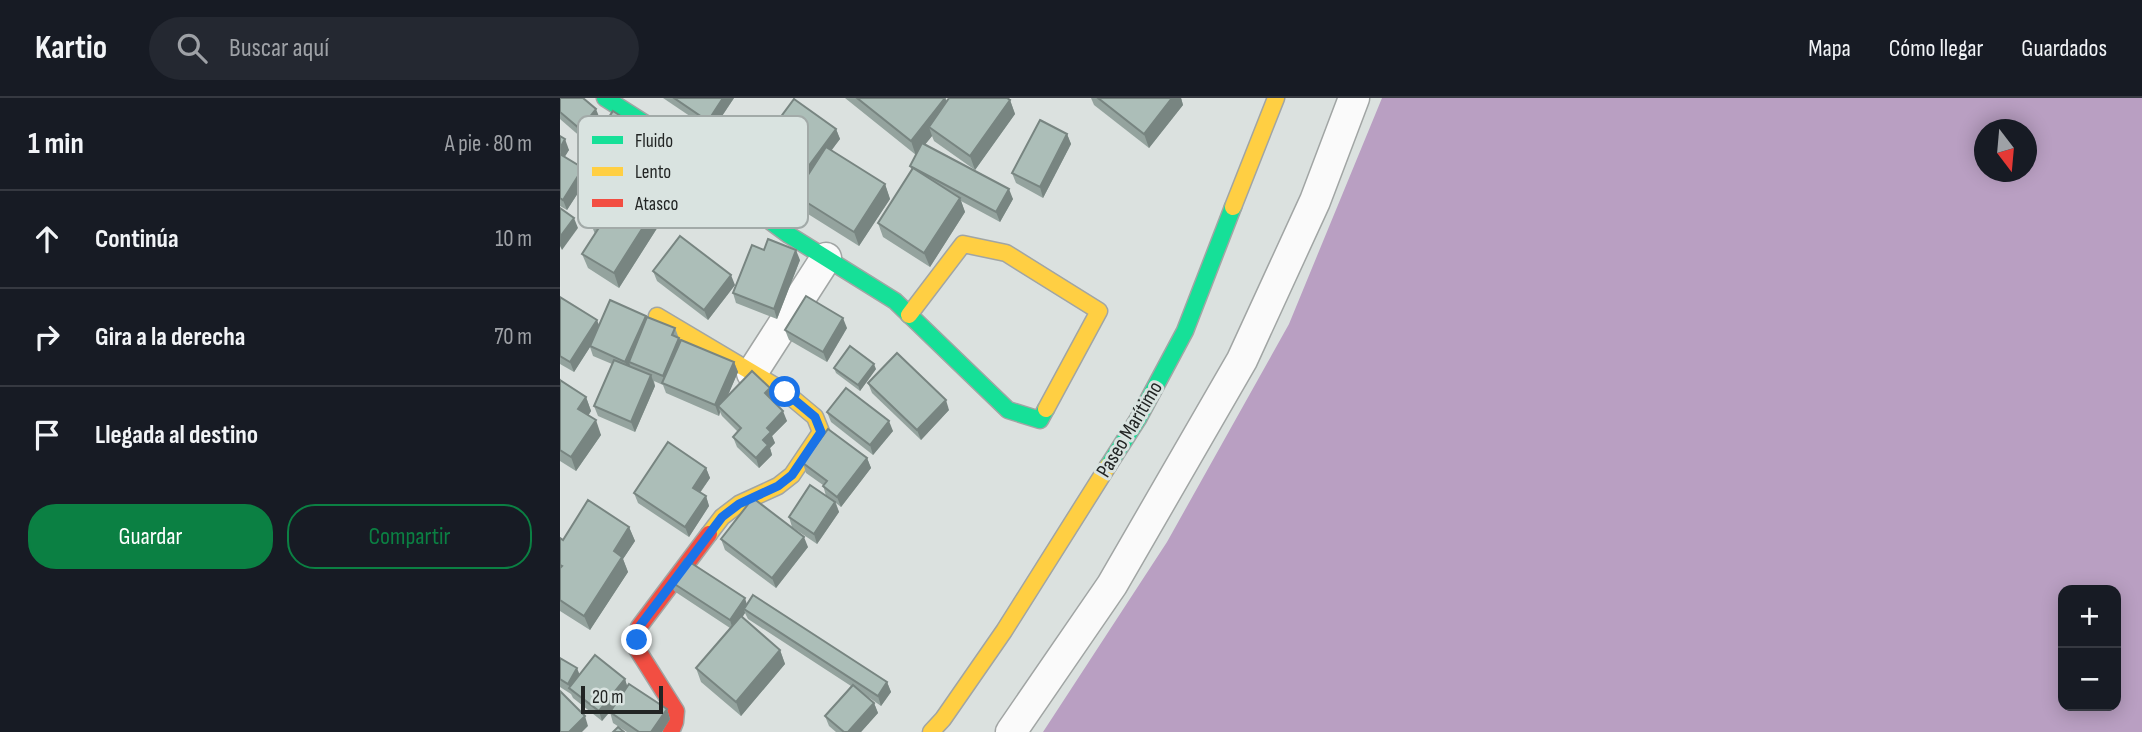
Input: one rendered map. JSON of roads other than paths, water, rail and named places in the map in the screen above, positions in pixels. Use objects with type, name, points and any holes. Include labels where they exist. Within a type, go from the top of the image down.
[{"type":"street","points":[[605,98],[633,116]]},
{"type":"street","name":"Paseo Marítimo","points":[[931,732],[943,719],[1003,631],[1138,419],[1185,331],[1276,98]]},
{"type":"street","points":[[1011,732],[1112,585],[1242,360],[1315,201],[1354,98]]},
{"type":"street","points":[[779,228],[895,301],[909,315],[1008,410],[1040,420],[1099,311],[1006,253],[963,244],[909,315]]},
{"type":"street","points":[[752,373],[826,258]]},
{"type":"street","points":[[657,316],[785,392],[815,417],[821,432],[792,475],[778,486],[739,504],[722,517],[639,627],[637,649],[676,711],[671,732]]}]
